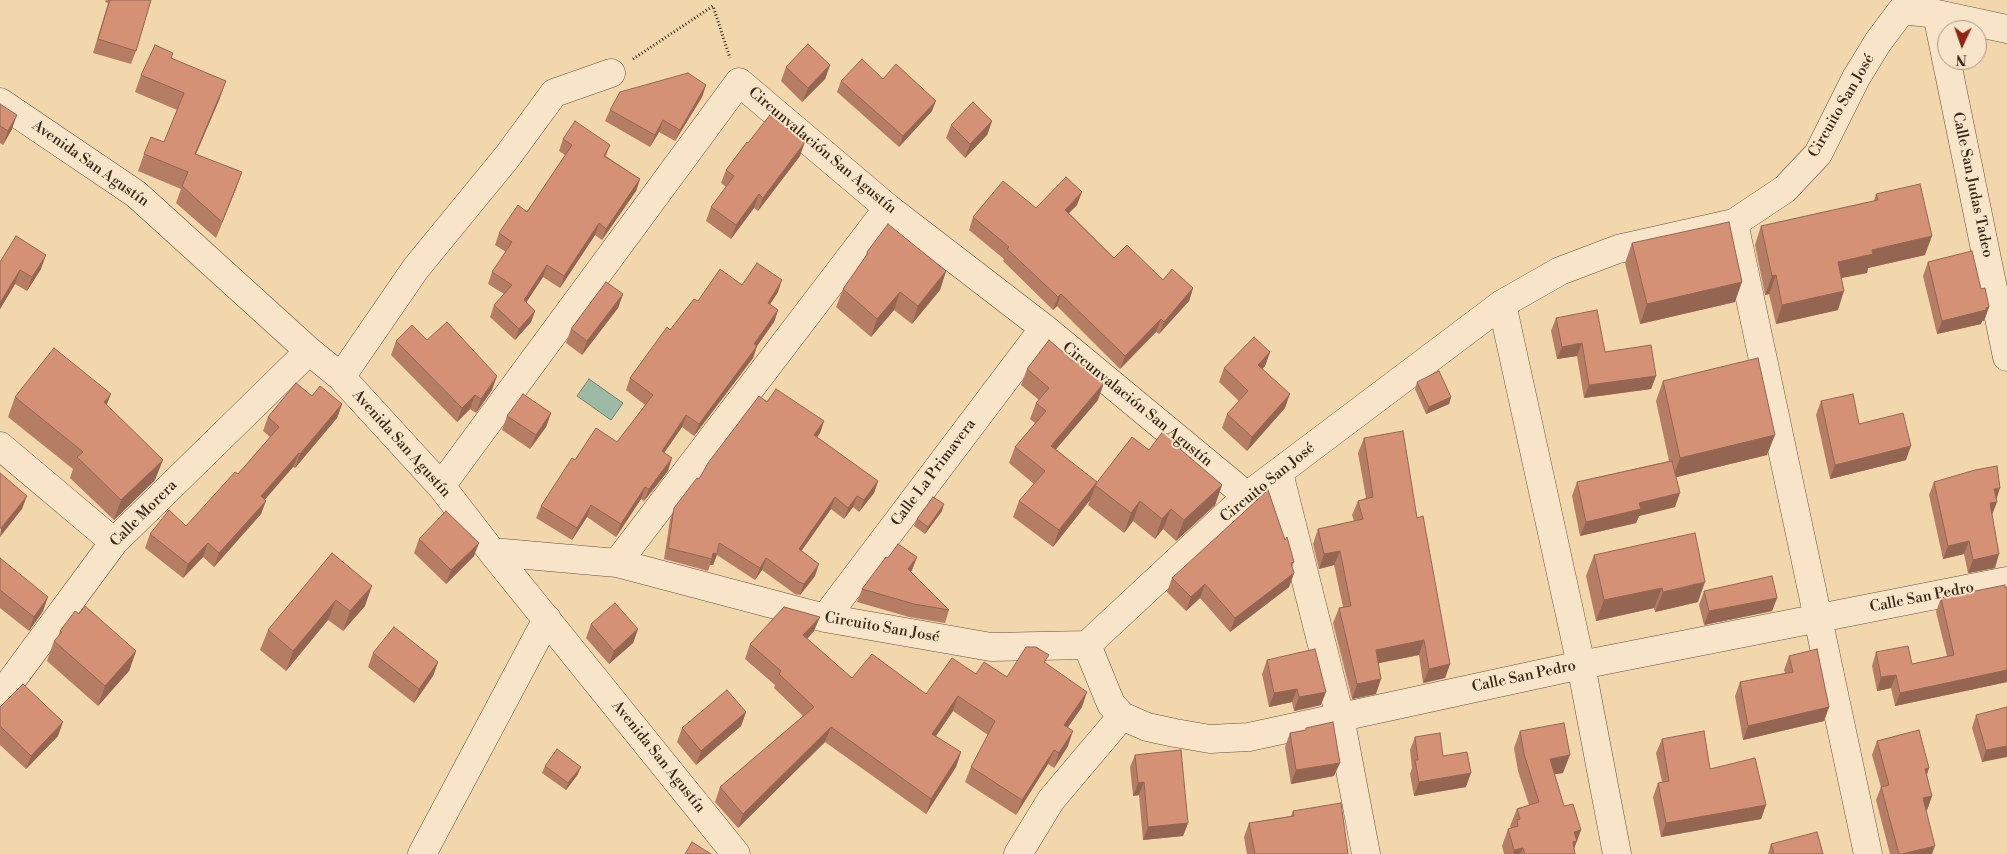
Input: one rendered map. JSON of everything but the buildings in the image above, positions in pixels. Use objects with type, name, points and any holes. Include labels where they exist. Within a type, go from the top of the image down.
[{"type":"street","name":"Circuito San José","points":[[492,552],[617,564],[825,618],[991,647],[1087,645],[1247,496],[1502,304],[1560,271],[1618,249],[1734,223],[1785,189],[1818,154],[1856,78],[1878,42],[1902,10],[1937,14]]},
{"type":"street","points":[[1937,14],[2007,29]]},
{"type":"street","name":"Calle San Judas Tadeo","points":[[1937,14],[2007,357]]},
{"type":"street","points":[[341,377],[416,268],[507,157],[554,93],[611,73]]},
{"type":"street","points":[[441,486],[739,82]]},
{"type":"street","name":"Circunvalación San Agustín","points":[[739,82],[888,208],[1044,328],[1247,496]]},
{"type":"street","name":"Avenida San Agustín","points":[[0,102],[136,194],[309,351],[341,377],[441,486],[736,854]]},
{"type":"street","points":[[617,564],[888,208]]},
{"type":"street","points":[[1734,223],[1868,854]]},
{"type":"street","points":[[1502,304],[1581,665],[1617,854]]},
{"type":"street","name":"Calle La Primavera","points":[[825,618],[1044,328]]},
{"type":"street","name":"Calle Morera","points":[[0,696],[114,542],[309,351]]},
{"type":"street","points":[[0,446],[114,542]]},
{"type":"street","points":[[1279,473],[1340,717],[1366,854]]},
{"type":"street","name":"Calle San Pedro","points":[[1122,716],[1147,727],[1210,739],[1249,737],[1581,665],[2007,580]]},
{"type":"street","points":[[422,854],[547,619]]},
{"type":"street","points":[[1018,854],[1051,800],[1122,716],[1111,704],[1087,645]]},
{"type":"path","name":"Circunvalación San Agustín","points":[[611,73],[713,6],[739,82]]},
{"type":"shaded area","points":[[589,379],[623,403],[611,420],[577,396]]}]
